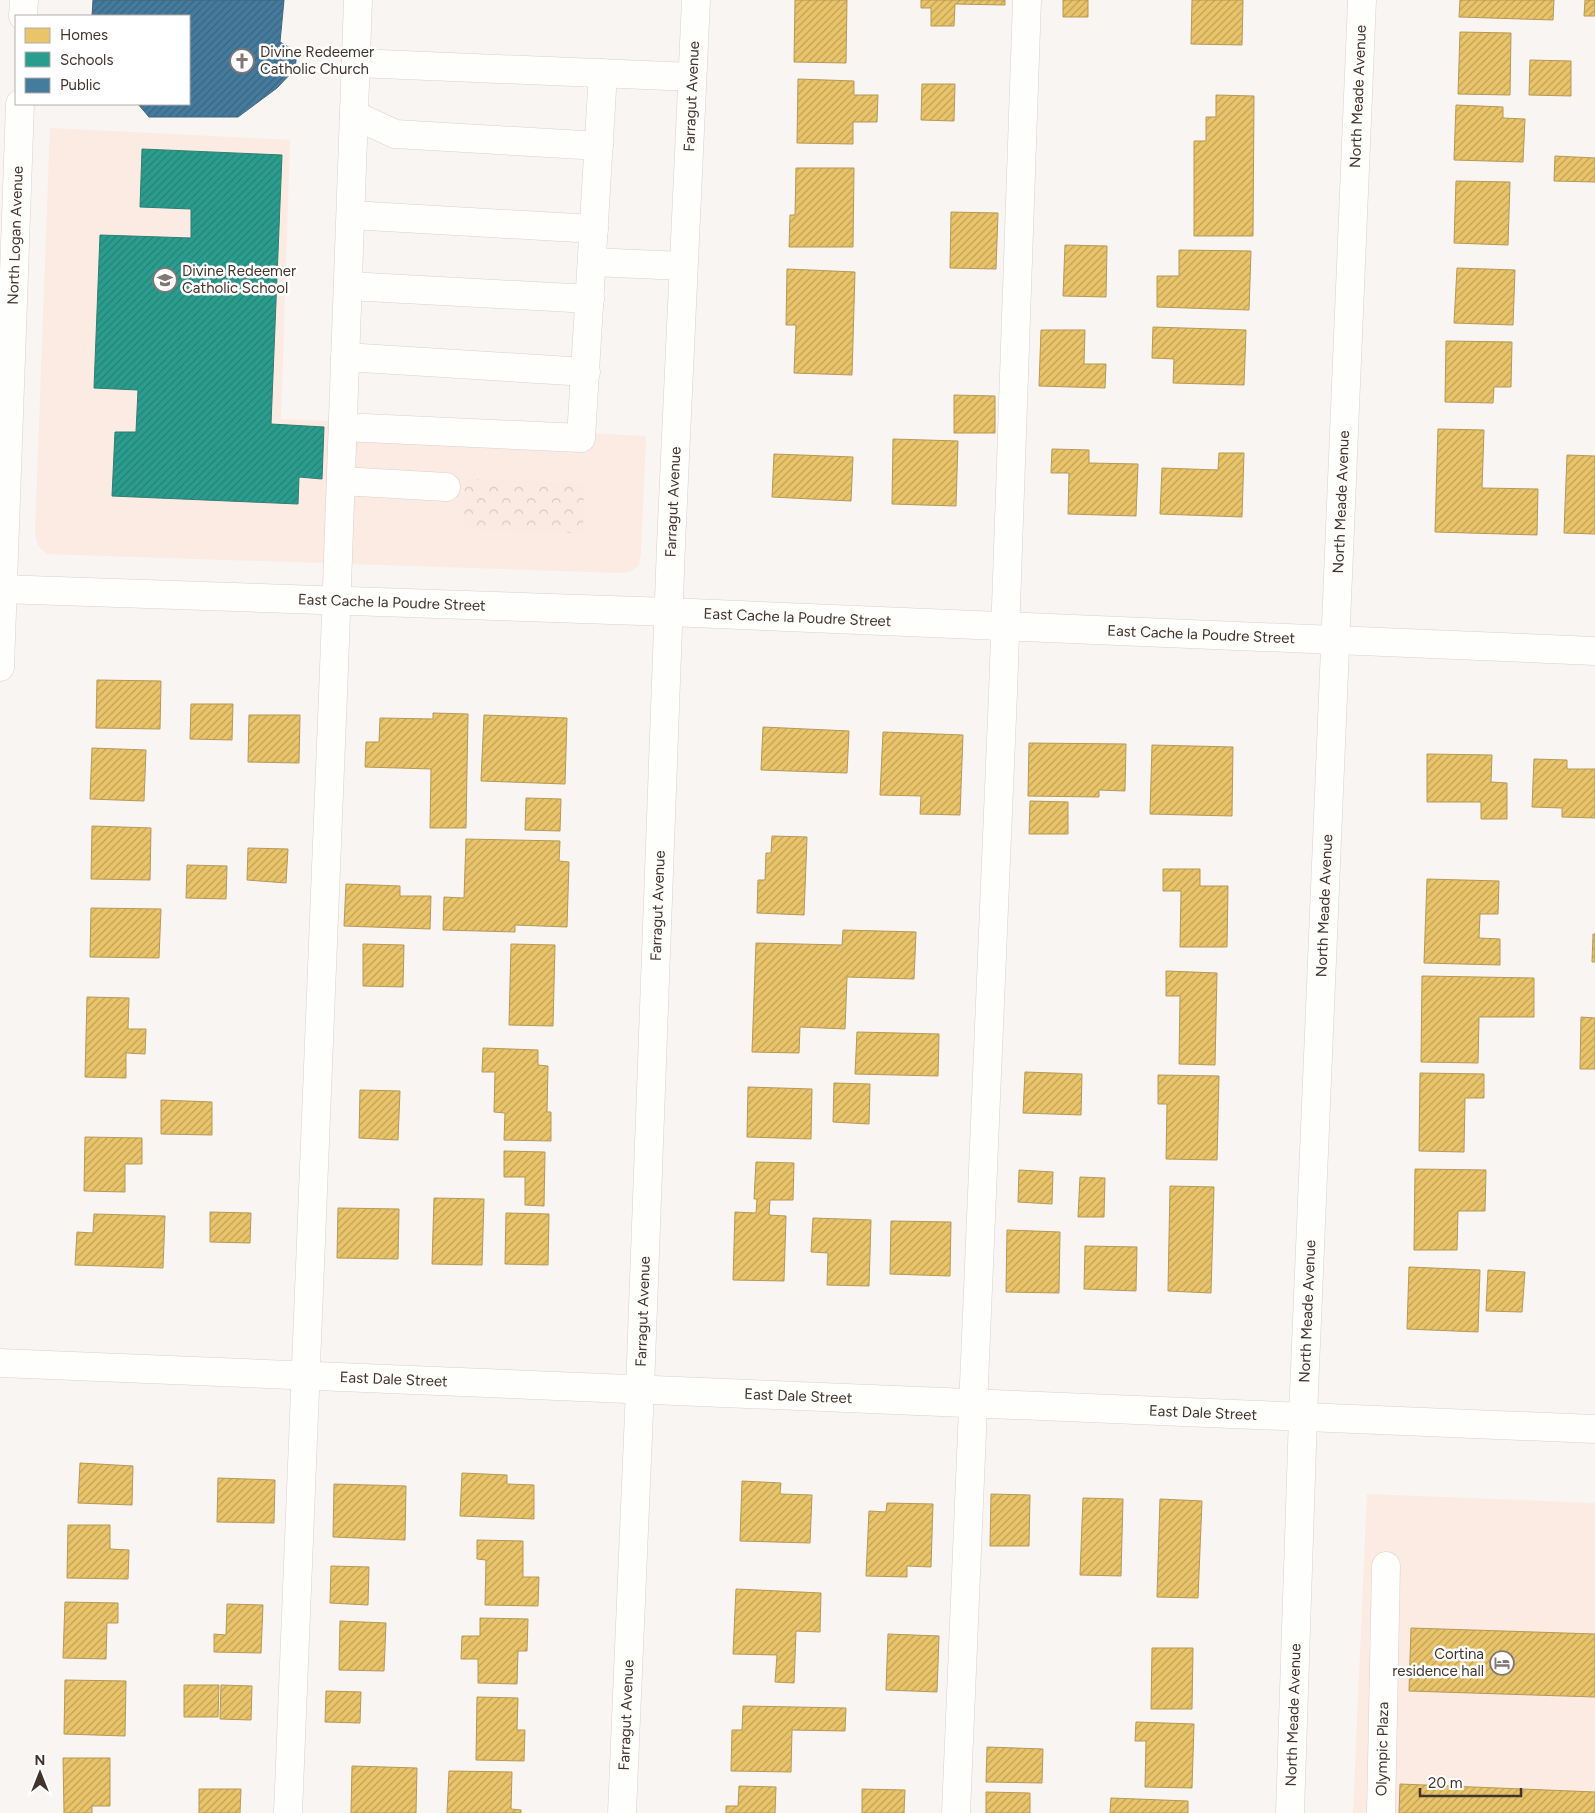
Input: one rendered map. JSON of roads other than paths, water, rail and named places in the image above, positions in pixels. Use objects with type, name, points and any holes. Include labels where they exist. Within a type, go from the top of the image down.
[{"type":"street","points":[[23,15],[24,0]]},
{"type":"street","points":[[288,1813],[341,481],[358,0]]},
{"type":"street","name":"Farragut Avenue","points":[[622,1813],[669,612],[696,0]]},
{"type":"street","points":[[956,1813],[1005,626],[1027,0]]},
{"type":"street","name":"North Meade Avenue","points":[[1290,1813],[1303,1416],[1362,0]]},
{"type":"street","points":[[356,63],[692,77]]},
{"type":"street","points":[[343,427],[581,438],[604,73]]},
{"type":"street","name":"North Logan Avenue","points":[[0,666],[20,105]]},
{"type":"street","points":[[354,115],[395,134],[599,146]]},
{"type":"street","points":[[351,215],[594,229]]},
{"type":"street","points":[[592,262],[684,266]]},
{"type":"street","points":[[348,286],[590,299]]},
{"type":"street","points":[[345,357],[586,372]]},
{"type":"street","points":[[341,481],[446,487]]},
{"type":"street","name":"East Cache la Poudre Street","points":[[2,589],[669,612],[1595,651]]},
{"type":"street","name":"East Dale Street","points":[[0,1363],[1595,1429]]},
{"type":"street","name":"Olympic Plaza","points":[[1382,1813],[1386,1566]]},
{"type":"place","name":"Divine Redeemer Catholic Church","points":[[242,61]]},
{"type":"place","name":"Divine Redeemer Catholic School","points":[[165,280]]},
{"type":"place","name":"Cortina residence hall","points":[[1502,1663]]}]
